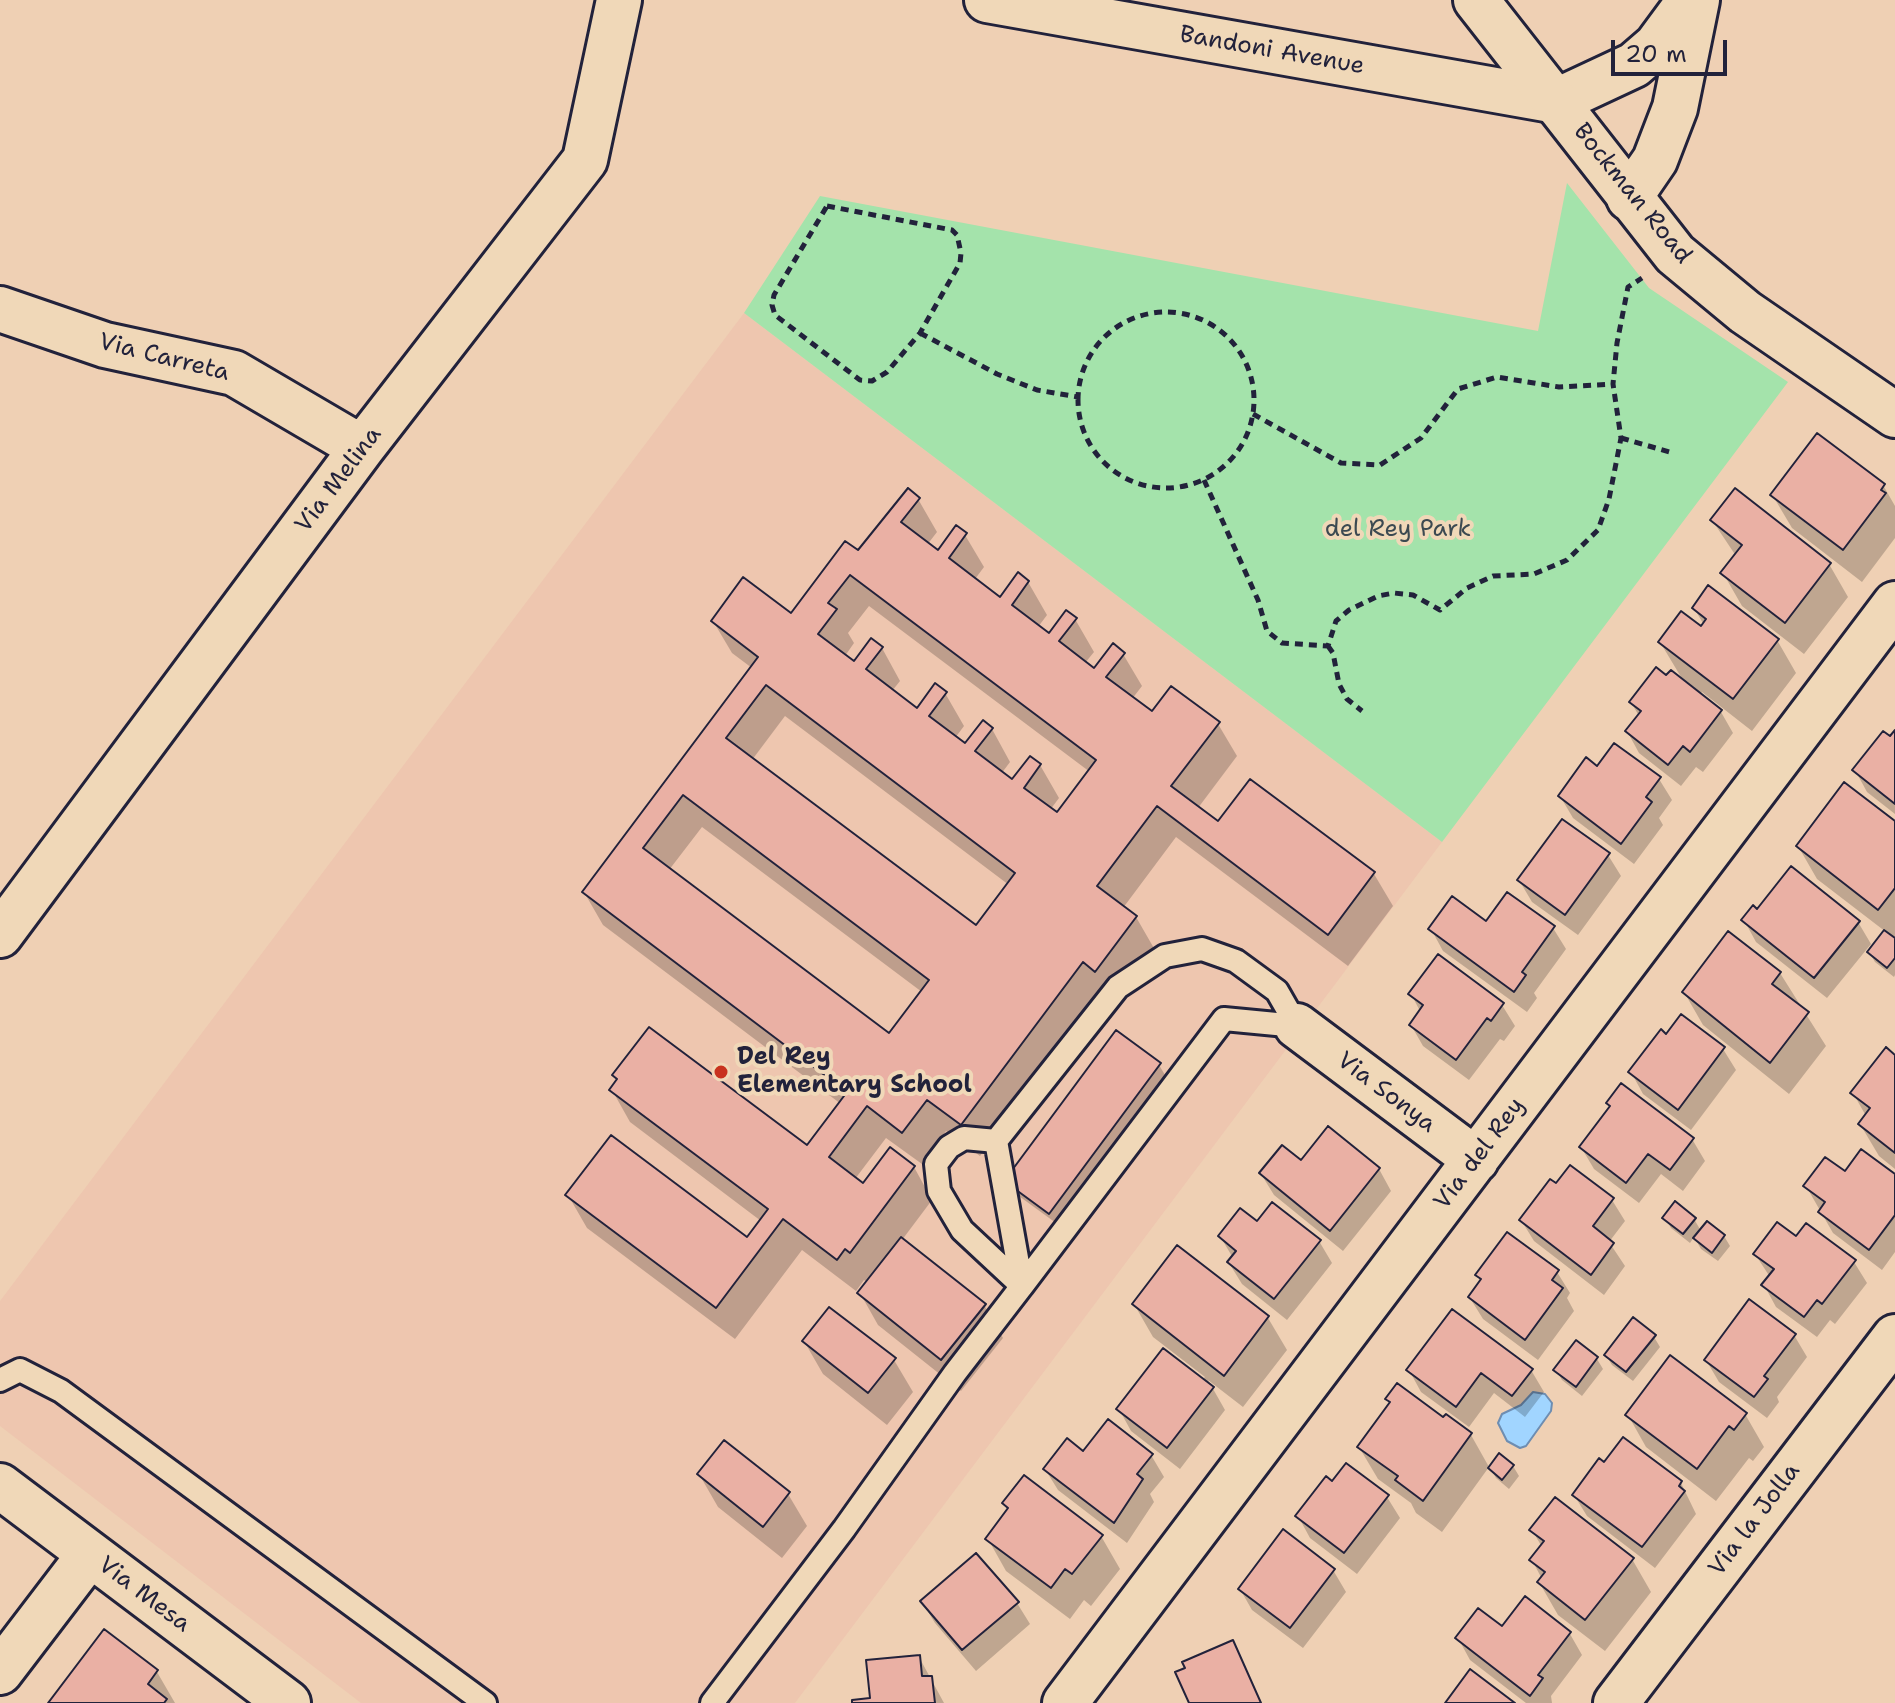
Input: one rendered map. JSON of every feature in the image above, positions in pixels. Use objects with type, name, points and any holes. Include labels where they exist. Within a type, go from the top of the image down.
[{"type":"street","name":"Via Melina","points":[[0,935],[362,448],[585,160],[619,0]]},
{"type":"street","name":"Bandoni Avenue","points":[[987,0],[1557,101]]},
{"type":"street","name":"Bockman Road","points":[[1476,0],[1675,254],[1745,312],[1895,415]]},
{"type":"street","points":[[1557,101],[1634,65],[1656,46],[1690,0]]},
{"type":"street","points":[[1629,198],[1655,160],[1675,108],[1697,0]]},
{"type":"street","name":"Via Carreta","points":[[0,309],[105,345],[234,373],[362,448]]},
{"type":"street","name":"Via del Rey","points":[[1065,1703],[1895,604]]},
{"type":"street","name":"Via Sonya","points":[[1297,1026],[1476,1160]]},
{"type":"street","name":"Via la Jolla","points":[[1616,1703],[1895,1337]]},
{"type":"street","name":"Via Mesa","points":[[0,1486],[288,1703]]},
{"type":"street","points":[[0,1672],[90,1554]]},
{"type":"lane","points":[[1022,1286],[996,1141],[1118,987],[1165,956],[1202,949],[1236,961],[1277,991],[1297,1026]]},
{"type":"lane","points":[[712,1703],[844,1529],[955,1373],[1224,1019],[1297,1026]]},
{"type":"lane","points":[[996,1141],[964,1138],[949,1147],[936,1164],[939,1191],[962,1230],[1022,1286]]},
{"type":"lane","points":[[0,1380],[20,1370],[61,1391],[485,1703]]},
{"type":"path","points":[[827,206],[952,230],[957,235],[960,263],[920,333],[887,372],[872,381],[860,380],[775,315],[772,305],[774,295],[827,206]]},
{"type":"path","points":[[1328,646],[1336,621],[1365,600],[1394,593],[1413,595],[1440,610],[1467,588],[1493,576],[1534,574],[1567,560],[1598,530],[1609,499],[1621,438],[1613,384],[1628,287],[1675,254]]},
{"type":"path","points":[[1162,312],[1186,314],[1209,323],[1228,337],[1243,357],[1252,379],[1255,403],[1251,427],[1240,449],[1225,467],[1204,480],[1181,487],[1158,488],[1134,482],[1113,471],[1096,454],[1084,433],[1078,397],[1086,362],[1099,342],[1117,326],[1139,316],[1162,312]]},
{"type":"path","points":[[920,333],[997,374],[1037,390],[1078,397]]},
{"type":"path","points":[[1253,414],[1341,463],[1380,465],[1421,438],[1458,389],[1497,377],[1559,387],[1613,384]]},
{"type":"path","points":[[1621,438],[1673,453]]},
{"type":"path","points":[[1204,480],[1258,600],[1267,631],[1282,643],[1328,646]]},
{"type":"path","points":[[1328,646],[1333,653],[1339,684],[1347,699],[1362,711]]},
{"type":"shaded area","name":"Del Rey Elementary School","points":[[744,313],[1442,842],[795,1703],[361,1703],[0,1426],[0,1301]]},
{"type":"green space","name":"del Rey Park","points":[[1567,183],[1649,288],[1788,382],[1442,842],[744,313],[820,196],[1538,331]]},
{"type":"water","points":[[1533,1392],[1545,1394],[1552,1403],[1551,1411],[1526,1446],[1520,1448],[1507,1441],[1498,1423],[1502,1414],[1521,1405]]},
{"type":"building","points":[[1817,433],[1885,484],[1881,490],[1886,493],[1843,550],[1770,495]]},
{"type":"building","points":[[908,488],[920,498],[901,522],[938,550],[956,525],[967,533],[949,558],[1000,597],[1018,572],[1029,581],[1012,605],[1049,633],[1066,610],[1077,618],[1059,641],[1094,668],[1113,643],[1125,653],[1106,677],[1152,711],[1171,686],[1220,722],[1171,786],[1218,821],[1250,779],[1375,872],[1328,935],[1157,806],[1097,886],[1137,916],[1095,972],[1083,962],[961,1125],[927,1100],[902,1133],[867,1106],[829,1157],[863,1183],[890,1147],[915,1166],[850,1253],[845,1249],[837,1260],[783,1219],[716,1308],[565,1195],[611,1135],[747,1237],[768,1209],[609,1090],[617,1079],[612,1075],[649,1027],[807,1145],[847,1092],[582,892],[758,657],[711,621],[743,577],[791,613],[845,541],[858,550]],"holes":[[[850,575],[1096,760],[1057,812],[1024,788],[1041,764],[1030,756],[1012,779],[975,751],[993,728],[983,720],[965,743],[929,716],[947,692],[935,683],[917,708],[866,669],[883,647],[871,638],[854,661],[818,634],[837,609],[828,603]],[[766,685],[1015,873],[976,925],[726,738]],[[683,795],[929,980],[889,1033],[643,848]]]},
{"type":"building","points":[[1735,488],[1831,563],[1785,623],[1720,573],[1742,545],[1710,520]]},
{"type":"building","points":[[1708,585],[1779,639],[1733,699],[1658,642],[1681,611],[1701,626],[1706,619],[1692,608]]},
{"type":"building","points":[[1656,667],[1666,675],[1671,670],[1722,710],[1690,752],[1683,746],[1668,765],[1625,731],[1641,711],[1629,702]]},
{"type":"building","points":[[1895,730],[1895,804],[1852,770],[1883,731],[1890,736]]},
{"type":"building","points":[[1614,743],[1661,777],[1646,797],[1652,802],[1621,844],[1558,796],[1586,757],[1597,766]]},
{"type":"building","points":[[1844,782],[1895,821],[1895,888],[1878,910],[1796,846]]},
{"type":"building","points":[[1562,819],[1610,853],[1565,915],[1517,880]]},
{"type":"building","points":[[1791,866],[1860,921],[1814,978],[1741,920],[1753,905],[1757,909]]},
{"type":"building","points":[[1507,892],[1555,926],[1522,972],[1526,975],[1514,992],[1428,929],[1452,896],[1486,921]]},
{"type":"building","points":[[1884,930],[1895,938],[1895,958],[1887,968],[1867,952]]},
{"type":"building","points":[[1728,931],[1781,972],[1772,984],[1809,1012],[1770,1063],[1682,992]]},
{"type":"building","points":[[1438,954],[1504,1003],[1491,1021],[1487,1018],[1456,1060],[1409,1025],[1423,1005],[1408,994]]},
{"type":"building","points":[[1681,1014],[1725,1047],[1678,1110],[1628,1072],[1661,1029],[1666,1034]]},
{"type":"building","points":[[1116,1030],[1161,1063],[1049,1214],[1004,1181]]},
{"type":"building","points":[[1886,1047],[1895,1055],[1895,1153],[1858,1124],[1870,1108],[1850,1093]]},
{"type":"building","points":[[1621,1083],[1694,1138],[1670,1170],[1648,1154],[1626,1183],[1579,1147],[1610,1106],[1606,1103]]},
{"type":"building","points":[[1328,1126],[1380,1168],[1330,1231],[1259,1173],[1282,1145],[1301,1160]]},
{"type":"building","points":[[1861,1149],[1895,1174],[1895,1215],[1869,1250],[1818,1212],[1825,1202],[1803,1186],[1825,1157],[1845,1171]]},
{"type":"building","points":[[1570,1165],[1614,1198],[1593,1226],[1614,1243],[1591,1275],[1519,1220],[1550,1179],[1556,1183]]},
{"type":"building","points":[[1675,1201],[1696,1218],[1683,1234],[1662,1218]]},
{"type":"building","points":[[1272,1202],[1321,1240],[1274,1299],[1227,1262],[1236,1251],[1218,1236],[1240,1208],[1257,1221]]},
{"type":"building","points":[[1707,1221],[1725,1235],[1712,1253],[1693,1238]]},
{"type":"building","points":[[1777,1222],[1796,1236],[1806,1223],[1856,1260],[1822,1304],[1817,1300],[1804,1317],[1761,1285],[1774,1269],[1753,1254]]},
{"type":"building","points":[[1507,1232],[1559,1270],[1552,1280],[1563,1288],[1525,1340],[1468,1297],[1481,1279],[1475,1275]]},
{"type":"building","points":[[901,1237],[986,1304],[941,1360],[857,1293]]},
{"type":"building","points":[[1177,1245],[1269,1316],[1224,1376],[1132,1304]]},
{"type":"building","points":[[1749,1299],[1796,1334],[1764,1376],[1768,1379],[1754,1397],[1704,1360]]},
{"type":"building","points":[[829,1307],[896,1358],[868,1393],[802,1341]]},
{"type":"building","points":[[1452,1309],[1533,1369],[1512,1396],[1481,1373],[1456,1407],[1406,1370]]},
{"type":"building","points":[[1633,1317],[1656,1335],[1626,1372],[1604,1355]]},
{"type":"building","points":[[1576,1340],[1598,1357],[1576,1387],[1553,1370]]},
{"type":"building","points":[[1163,1348],[1214,1387],[1167,1448],[1116,1409]]},
{"type":"building","points":[[1670,1355],[1747,1413],[1734,1430],[1729,1426],[1697,1469],[1625,1415]]},
{"type":"building","points":[[1397,1383],[1443,1417],[1446,1414],[1472,1433],[1423,1501],[1395,1480],[1398,1476],[1357,1447],[1390,1402],[1385,1399]]},
{"type":"building","points":[[1108,1419],[1153,1454],[1137,1474],[1143,1479],[1114,1523],[1043,1469],[1067,1438],[1083,1451]]},
{"type":"building","points":[[1623,1437],[1682,1481],[1679,1486],[1685,1491],[1642,1547],[1572,1495],[1599,1458],[1604,1462]]},
{"type":"building","points":[[724,1440],[790,1492],[763,1527],[697,1474]]},
{"type":"building","points":[[1499,1453],[1514,1465],[1502,1480],[1488,1468]]},
{"type":"building","points":[[1346,1463],[1389,1495],[1344,1553],[1295,1516],[1326,1476],[1332,1481]]},
{"type":"building","points":[[1024,1475],[1103,1535],[1072,1574],[1065,1569],[1051,1588],[985,1539],[1008,1508],[1002,1503]]},
{"type":"building","points":[[1555,1497],[1634,1558],[1585,1620],[1537,1582],[1545,1572],[1529,1560],[1544,1541],[1529,1530]]},
{"type":"building","points":[[1283,1529],[1335,1569],[1290,1628],[1238,1589]]},
{"type":"building","points":[[976,1553],[1019,1602],[962,1650],[920,1601]]},
{"type":"building","points":[[1525,1596],[1571,1632],[1538,1675],[1543,1678],[1530,1696],[1455,1638],[1478,1608],[1502,1626]]},
{"type":"building","points":[[104,1629],[158,1670],[148,1684],[167,1699],[164,1703],[48,1703]]},
{"type":"building","points":[[1233,1640],[1261,1703],[1189,1703],[1175,1672],[1185,1668],[1182,1662]]},
{"type":"building","points":[[920,1655],[922,1676],[932,1676],[935,1703],[852,1703],[852,1700],[870,1698],[866,1660]]},
{"type":"building","points":[[1470,1669],[1515,1703],[1445,1703]]},
{"type":"place","name":"Del Rey Elementary School","points":[[721,1072]]}]
